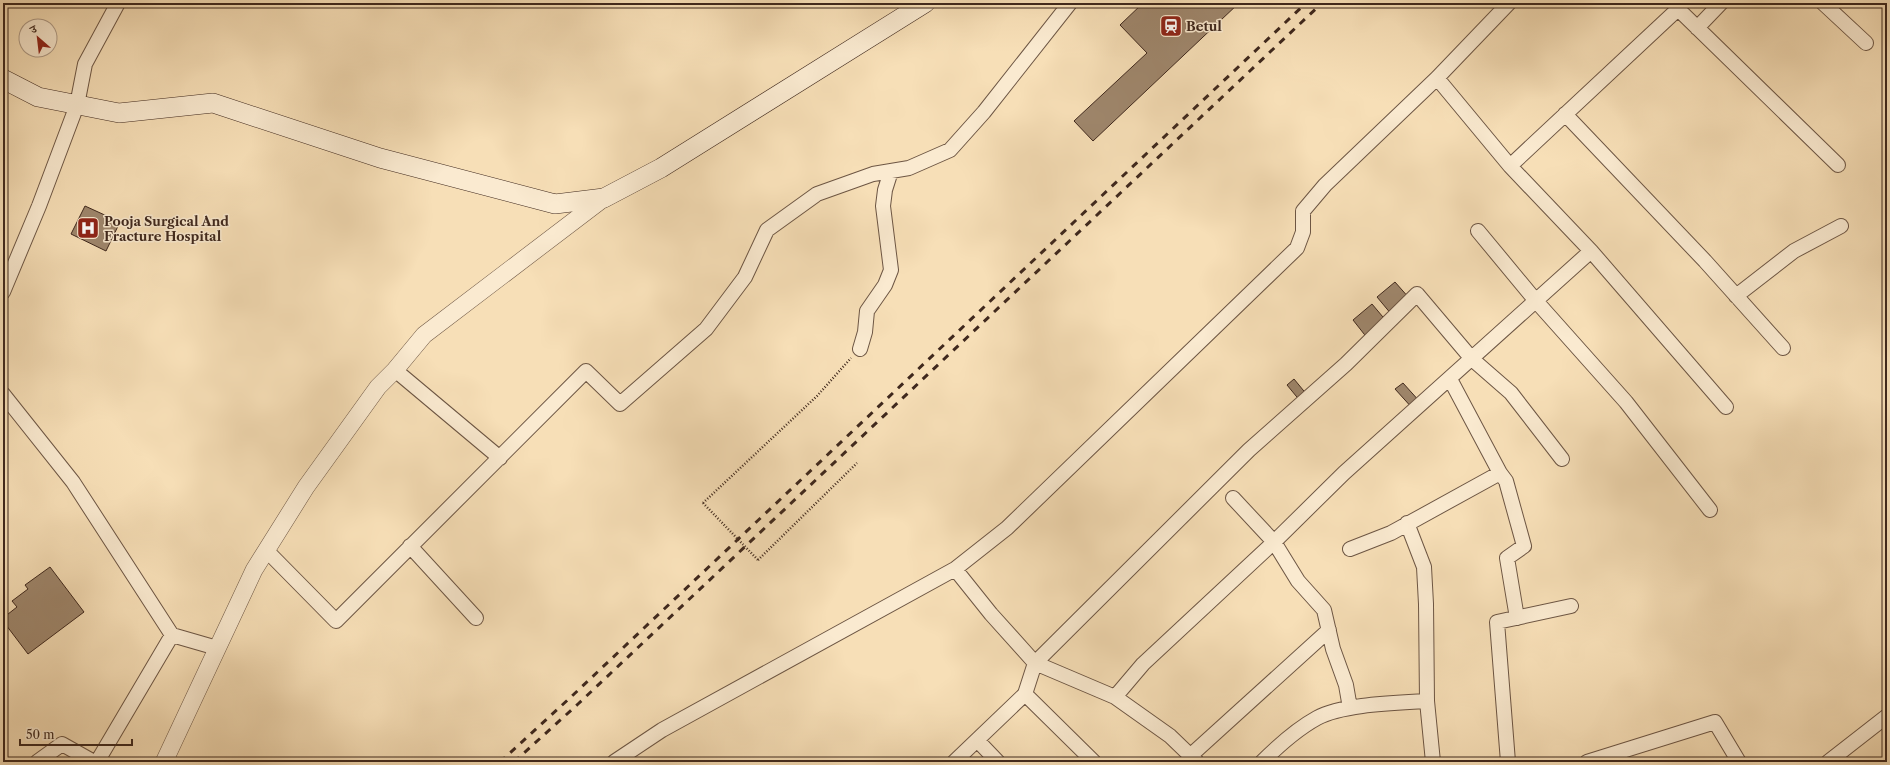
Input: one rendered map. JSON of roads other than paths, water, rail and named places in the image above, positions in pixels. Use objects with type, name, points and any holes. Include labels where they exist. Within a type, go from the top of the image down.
[{"type":"main road","points":[[3,79],[38,97],[118,113],[213,103],[380,158],[555,204],[604,198],[661,168],[893,24],[924,3]]},
{"type":"street","points":[[3,292],[39,206],[77,105],[85,64],[118,3]]},
{"type":"street","points":[[266,550],[336,621],[586,371],[620,404],[706,329],[745,277],[767,230],[817,194],[873,174],[909,168],[950,150],[984,112],[1070,3]]},
{"type":"street","points":[[614,762],[662,730],[955,568],[1007,528],[1297,248],[1303,232],[1303,211],[1325,185],[1437,78],[1509,3]]},
{"type":"street","points":[[1697,28],[1721,3]]},
{"type":"street","points":[[1823,3],[1866,43]]},
{"type":"street","points":[[1510,166],[1678,10],[1838,165]]},
{"type":"street","points":[[1437,78],[1510,166],[1591,251],[1726,407]]},
{"type":"street","points":[[1566,114],[1783,348]]},
{"type":"street","points":[[860,349],[865,332],[867,311],[885,285],[891,270],[883,206],[885,190],[891,171]]},
{"type":"street","points":[[164,762],[254,570],[306,487],[378,387],[395,370],[424,335],[604,198]]},
{"type":"street","points":[[1736,296],[1794,250],[1841,226]]},
{"type":"street","points":[[1478,231],[1536,301],[1626,402],[1710,510]]},
{"type":"street","points":[[1115,697],[1143,664],[1274,542],[1344,473],[1591,251]]},
{"type":"street","points":[[954,762],[1025,694],[1035,663],[1250,450],[1346,364],[1418,294],[1472,359],[1511,393],[1562,459]]},
{"type":"street","points":[[395,370],[500,458]]},
{"type":"street","points":[[1450,379],[1500,473],[1506,481],[1524,546],[1508,558],[1517,618]]},
{"type":"street","points":[[3,394],[73,482],[172,635],[217,648]]},
{"type":"street","points":[[1350,549],[1391,533],[1500,473]]},
{"type":"street","points":[[1233,498],[1274,542],[1298,581],[1324,610],[1333,649],[1346,685],[1350,708]]},
{"type":"street","points":[[1407,523],[1424,567],[1427,701],[1431,761]]},
{"type":"street","points":[[410,546],[476,618]]},
{"type":"street","points":[[955,568],[991,614],[1035,663],[1115,697],[1170,736],[1194,759],[1329,630]]},
{"type":"street","points":[[1508,762],[1497,622],[1570,606]]},
{"type":"street","points":[[97,762],[172,635]]},
{"type":"street","points":[[1025,694],[1094,762]]},
{"type":"street","points":[[1262,762],[1274,750],[1318,717],[1350,708],[1427,701]]},
{"type":"street","points":[[1828,762],[1887,716]]},
{"type":"street","points":[[1587,762],[1715,722],[1739,762]]},
{"type":"street","points":[[977,740],[998,762]]},
{"type":"street","points":[[37,762],[62,744],[94,762]]},
{"type":"railway","points":[[500,762],[572,696],[1306,3]]},
{"type":"railway","points":[[514,762],[578,704],[1322,3]]},
{"type":"place","name":"Betul","points":[[1171,26]]},
{"type":"place","name":"Pooja Surgical And Fracture Hospital","points":[[88,228]]}]
